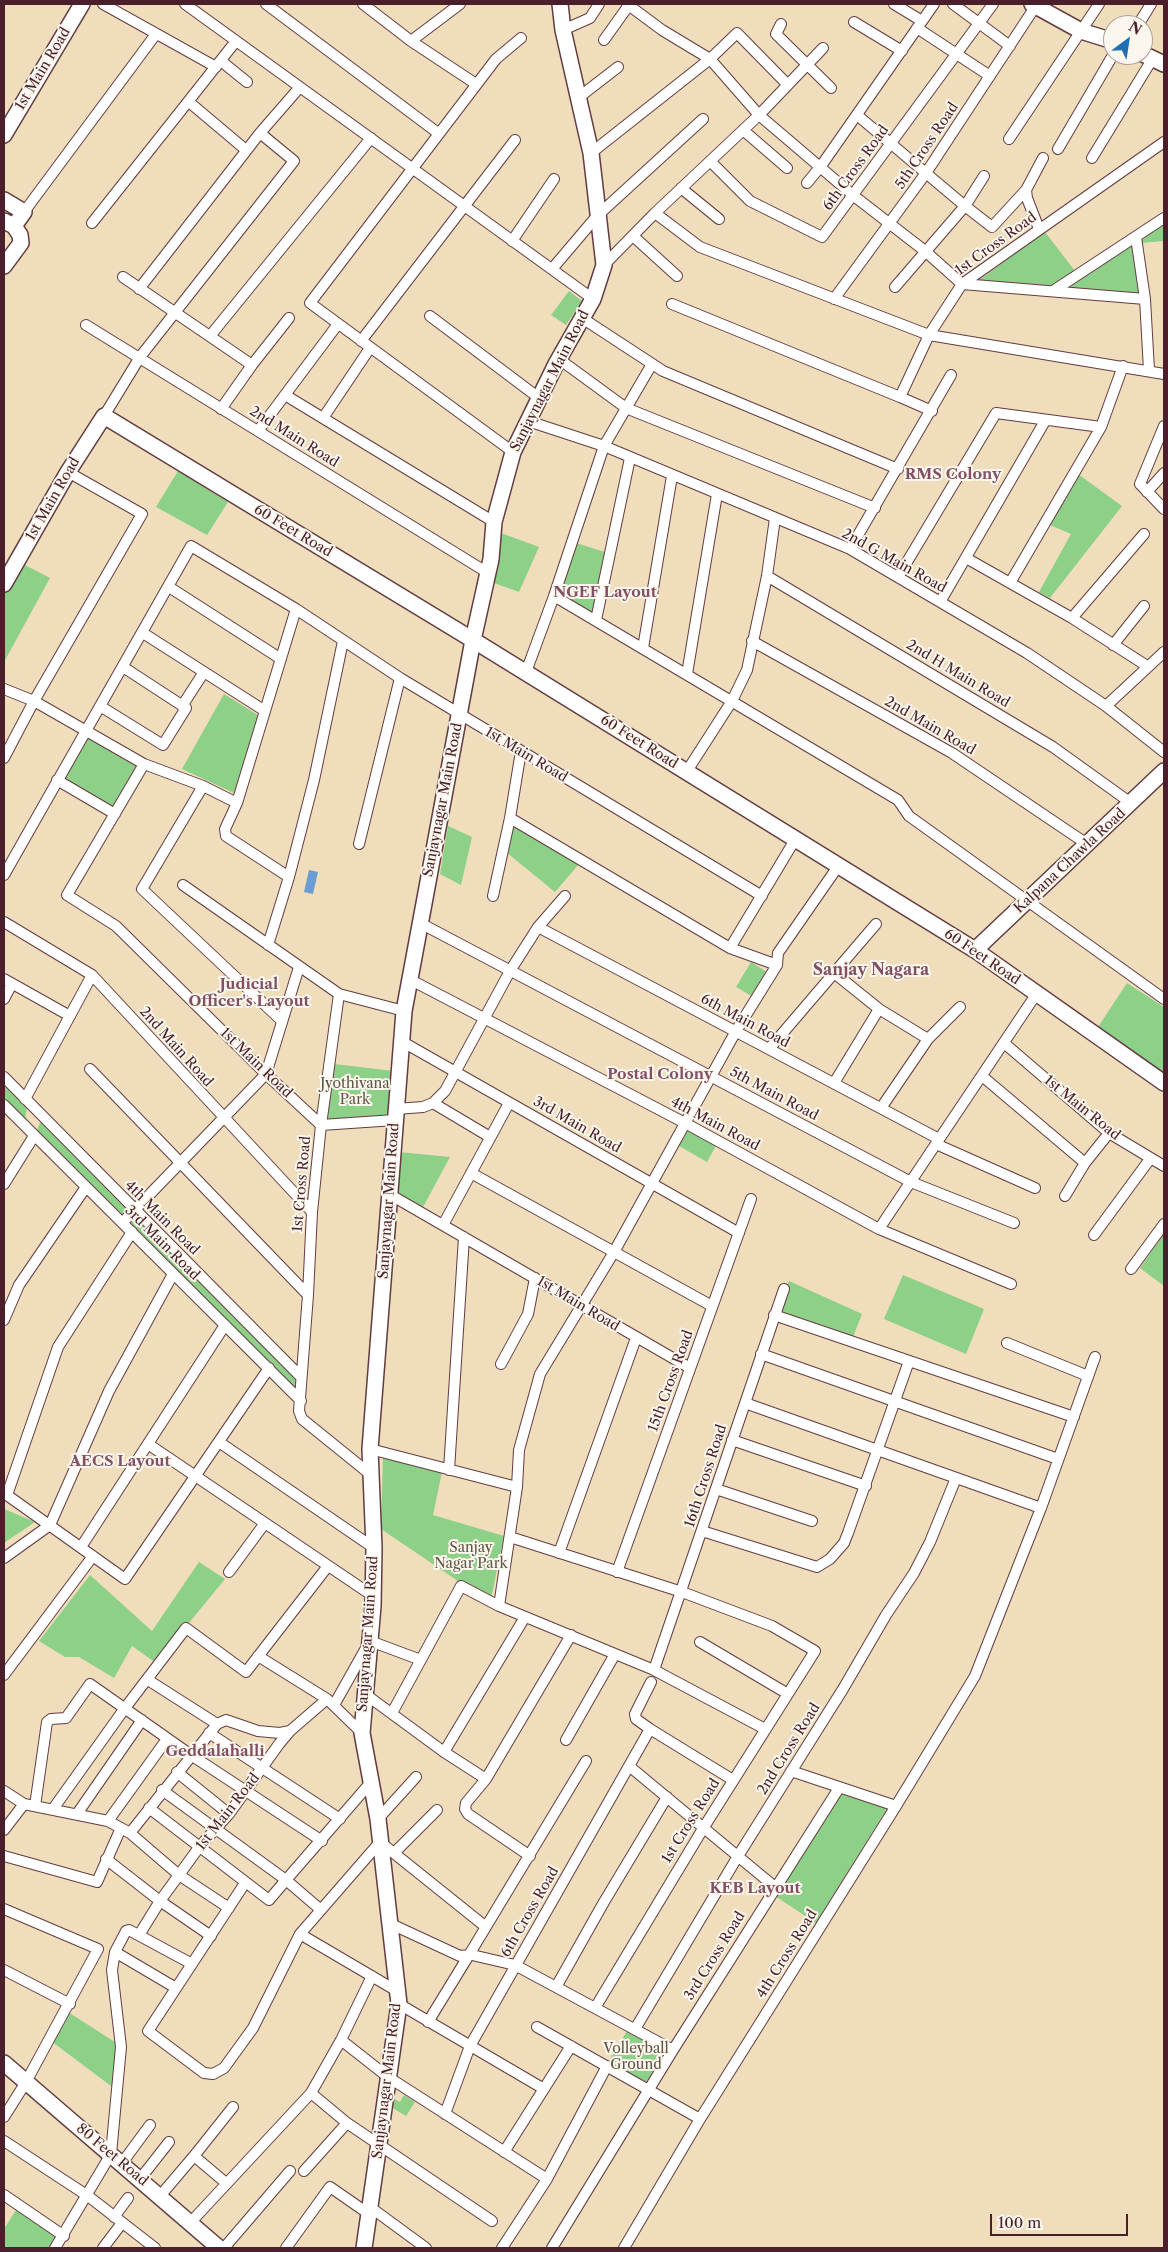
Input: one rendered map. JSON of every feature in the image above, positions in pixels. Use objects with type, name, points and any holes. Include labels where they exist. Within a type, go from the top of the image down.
[{"type":"street","name":"1st Main Road","points":[[4,135],[82,4]]},
{"type":"street","points":[[103,4],[156,34],[218,64],[247,82]]},
{"type":"street","points":[[186,4],[593,298]]},
{"type":"street","points":[[266,4],[438,133]]},
{"type":"street","points":[[363,4],[411,41],[476,84]]},
{"type":"street","name":"Sanjaynagar Main Road","points":[[364,2248],[398,1998],[378,1819],[362,1733],[373,1596],[374,1548],[370,1449],[401,1042],[409,979],[473,640],[492,553],[494,522],[513,452],[559,359],[593,298],[604,265],[591,153],[563,30],[560,4]]},
{"type":"street","points":[[563,30],[590,18],[599,4]]},
{"type":"street","points":[[604,40],[628,4],[662,30],[710,59],[759,115],[854,196],[925,250],[962,284],[1145,299]]},
{"type":"street","points":[[894,4],[990,76]]},
{"type":"street","points":[[807,183],[821,166],[934,4]]},
{"type":"street","points":[[953,4],[1010,46]]},
{"type":"street","name":"6th Cross Road","points":[[710,162],[750,201],[822,237],[854,196],[993,4]]},
{"type":"street","points":[[1008,140],[1098,4]]},
{"type":"street","points":[[411,41],[454,5]]},
{"type":"street","points":[[1035,5],[1081,31],[1103,38]]},
{"type":"street","name":"5th Cross Road","points":[[834,299],[926,173],[1035,5]]},
{"type":"street","points":[[854,22],[902,51]]},
{"type":"street","points":[[781,24],[776,34],[832,88]]},
{"type":"street","points":[[591,153],[710,59],[737,32],[788,85]]},
{"type":"street","points":[[4,266],[21,243],[20,235],[9,224],[24,212],[156,34]]},
{"type":"street","points":[[513,452],[310,302],[476,84],[496,59],[521,38]]},
{"type":"street","points":[[92,223],[236,41]]},
{"type":"street","points":[[604,265],[655,213],[759,115],[823,48]]},
{"type":"street","points":[[1058,149],[1107,65]]},
{"type":"street","points":[[1092,158],[1149,65]]},
{"type":"street","points":[[578,98],[618,67]]},
{"type":"street","points":[[140,289],[246,150],[300,87]]},
{"type":"street","points":[[189,102],[246,150]]},
{"type":"street","points":[[857,115],[964,206],[992,226],[1026,190],[1043,158]]},
{"type":"street","points":[[552,269],[597,216],[703,119]]},
{"type":"street","points":[[743,130],[788,168]]},
{"type":"street","points":[[104,416],[140,357],[176,314],[294,161],[260,133]]},
{"type":"street","points":[[210,336],[371,138]]},
{"type":"street","points":[[361,341],[515,140]]},
{"type":"street","name":"1st Cross Road","points":[[900,397],[929,335],[962,284],[1164,142]]},
{"type":"street","points":[[895,287],[964,206],[984,176]]},
{"type":"street","points":[[512,240],[554,180]]},
{"type":"street","points":[[681,188],[719,219]]},
{"type":"street","points":[[1026,190],[1027,198],[1039,230]]},
{"type":"street","points":[[4,200],[24,212]]},
{"type":"street","points":[[655,213],[700,247],[929,335],[1164,374]]},
{"type":"street","points":[[1052,291],[1164,218]]},
{"type":"street","points":[[633,236],[677,276]]},
{"type":"street","points":[[1136,237],[1145,299],[1149,370]]},
{"type":"street","points":[[123,277],[252,364]]},
{"type":"street","points":[[672,304],[932,411]]},
{"type":"street","points":[[430,316],[539,398]]},
{"type":"street","points":[[221,408],[252,364],[289,318]]},
{"type":"street","points":[[582,318],[672,375],[898,469]]},
{"type":"street","points":[[258,431],[338,324]]},
{"type":"street","name":"2nd Main Road","points":[[86,325],[488,573]]},
{"type":"street","points":[[323,418],[370,348]]},
{"type":"street","points":[[559,359],[626,408],[875,508]]},
{"type":"street","points":[[526,672],[554,596],[604,446],[652,364]]},
{"type":"street","points":[[1010,583],[1101,427],[1123,366]]},
{"type":"street","points":[[850,549],[932,411],[951,375]]},
{"type":"street","points":[[285,395],[494,522]]},
{"type":"street","points":[[898,577],[996,413],[1101,427]]},
{"type":"street","name":"1st Main Road","points":[[4,584],[68,472],[104,416]]},
{"type":"street","name":"60 Feet Road","points":[[104,416],[526,672],[975,950],[1164,1083]]},
{"type":"street","name":"2nd G Main Road","points":[[528,421],[604,446],[850,549],[1027,653],[1106,706],[1164,752]]},
{"type":"street","points":[[940,602],[1045,421]]},
{"type":"street","points":[[1164,426],[1140,484],[1164,509]]},
{"type":"street","points":[[596,620],[630,458]]},
{"type":"street","points":[[4,758],[142,514],[68,472]]},
{"type":"street","points":[[1147,492],[1164,473]]},
{"type":"street","points":[[643,648],[672,476]]},
{"type":"street","points":[[687,674],[717,494]]},
{"type":"street","points":[[687,772],[732,701],[747,670],[767,576],[775,518]]},
{"type":"street","points":[[1072,618],[1144,534]]},
{"type":"street","name":"1st Main Road","points":[[169,587],[191,546],[296,609],[400,678],[762,896]]},
{"type":"street","points":[[966,558],[1072,618],[1147,666]]},
{"type":"street","name":"2nd H Main Road","points":[[767,576],[1052,747],[1131,802]]},
{"type":"street","points":[[4,875],[169,587],[281,659]]},
{"type":"street","points":[[554,596],[898,800],[909,816],[1164,1000]]},
{"type":"street","points":[[1113,645],[1144,606]]},
{"type":"street","points":[[289,877],[226,836],[225,829],[237,803],[296,609]]},
{"type":"street","points":[[143,633],[265,711]]},
{"type":"street","points":[[268,945],[289,877],[314,780],[343,641]]},
{"type":"street","name":"2nd Main Road","points":[[752,641],[952,753],[1087,844]]},
{"type":"street","points":[[1106,706],[1164,652]]},
{"type":"street","points":[[100,706],[163,745],[186,708],[123,667]]},
{"type":"street","points":[[182,706],[204,672]]},
{"type":"street","points":[[359,844],[400,678]]},
{"type":"street","points":[[4,689],[34,702],[144,764],[204,786],[237,803]]},
{"type":"street","points":[[492,896],[510,818],[521,751]]},
{"type":"street","points":[[57,780],[116,814],[144,764]]},
{"type":"street","name":"Kalpana Chawla Road","points":[[975,950],[1164,771]]},
{"type":"street","points":[[204,786],[142,889],[282,1021]]},
{"type":"street","name":"1st Main Road","points":[[116,814],[67,895],[116,926],[266,1074],[321,1125]]},
{"type":"street","points":[[510,818],[730,948],[776,965]]},
{"type":"street","points":[[730,948],[796,838]]},
{"type":"street","points":[[499,1606],[517,1487],[519,1450],[540,1374],[583,1307],[736,1031],[776,965],[778,953],[838,864]]},
{"type":"street","points":[[183,885],[339,994],[404,1011]]},
{"type":"street","points":[[321,1125],[395,1114],[434,1103],[445,1090],[510,971],[538,927],[565,896]]},
{"type":"street","name":"2nd Main Road","points":[[4,922],[92,975],[223,1119],[312,1212]]},
{"type":"street","name":"5th Main Road","points":[[420,923],[911,1182],[1014,1223]]},
{"type":"street","points":[[769,1049],[876,924]]},
{"type":"street","name":"6th Main Road","points":[[538,927],[881,1108],[937,1141],[1035,1188]]},
{"type":"street","points":[[123,1222],[266,1074],[299,966]]},
{"type":"street","points":[[833,972],[879,1009],[928,1039]]},
{"type":"street","points":[[24,1099],[92,975]]},
{"type":"street","name":"4th Main Road","points":[[409,979],[685,1123],[879,1229],[1011,1284]]},
{"type":"street","points":[[4,999],[8,981],[70,1016]]},
{"type":"street","points":[[879,1229],[1037,993]]},
{"type":"street","name":"1st Cross Road","points":[[339,994],[321,1125],[312,1212],[299,1411],[302,1419],[370,1474]]},
{"type":"street","points":[[881,1108],[928,1039],[960,1007]]},
{"type":"street","points":[[834,1083],[879,1009]]},
{"type":"street","name":"3rd Main Road","points":[[401,1042],[738,1233]]},
{"type":"street","name":"1st Main Road","points":[[1004,1043],[1109,1133],[1164,1166]]},
{"type":"street","points":[[90,1069],[308,1295]]},
{"type":"street","points":[[982,1076],[1085,1163]]},
{"type":"street","name":"4th Main Road","points":[[4,1078],[302,1377]]},
{"type":"street","points":[[434,1103],[490,1137]]},
{"type":"street","points":[[443,1225],[509,1103]]},
{"type":"street","name":"3rd Main Road","points":[[4,1105],[301,1400]]},
{"type":"street","points":[[1065,1196],[1085,1163],[1109,1133]]},
{"type":"street","points":[[4,1184],[34,1136]]},
{"type":"street","points":[[1094,1235],[1150,1159]]},
{"type":"street","points":[[471,1173],[712,1306]]},
{"type":"street","points":[[4,1320],[19,1285],[86,1186]]},
{"type":"street","name":"1st Main Road","points":[[389,1194],[690,1368]]},
{"type":"street","name":"15th Cross Road","points":[[617,1572],[751,1199]]},
{"type":"street","points":[[1131,1269],[1164,1224]]},
{"type":"street","points":[[132,1232],[58,1347],[5,1494],[125,1578],[269,1368]]},
{"type":"street","points":[[449,1470],[464,1237]]},
{"type":"street","points":[[4,1558],[50,1525],[109,1391],[173,1274]]},
{"type":"street","points":[[501,1364],[528,1314],[535,1278]]},
{"type":"street","name":"16th Cross Road","points":[[654,1670],[784,1289]]},
{"type":"street","points":[[774,1315],[1074,1417]]},
{"type":"street","points":[[81,1548],[225,1325]]},
{"type":"street","points":[[559,1553],[636,1338]]},
{"type":"street","points":[[1007,1343],[1088,1376]]},
{"type":"street","points":[[761,1354],[1058,1459]]},
{"type":"street","points":[[744,1403],[1041,1508],[1095,1357]]},
{"type":"street","points":[[702,1531],[818,1567],[834,1554],[844,1543],[848,1533],[909,1360]]},
{"type":"street","points":[[732,1440],[866,1486]]},
{"type":"street","points":[[219,1442],[374,1548]]},
{"type":"street","points":[[148,1444],[373,1596]]},
{"type":"street","points":[[370,1449],[517,1487]]},
{"type":"street","name":"2nd Cross Road","points":[[635,2030],[738,1856],[914,1572],[930,1542],[956,1478]]},
{"type":"street","points":[[716,1489],[812,1521]]},
{"type":"street","name":"4th Cross Road","points":[[624,2248],[700,2119],[975,1676],[1041,1508]]},
{"type":"street","points":[[229,1572],[265,1523]]},
{"type":"street","points":[[510,1537],[682,1592]]},
{"type":"street","points":[[4,1675],[93,1556]]},
{"type":"street","points":[[53,1809],[125,1708],[186,1628],[246,1672],[328,1566]]},
{"type":"street","points":[[392,1713],[461,1586],[499,1606],[654,1670],[765,1729]]},
{"type":"street","name":"1st Cross Road","points":[[595,2008],[704,1826],[815,1651],[772,1626],[682,1592]]},
{"type":"street","points":[[444,1752],[525,1617]]},
{"type":"street","points":[[530,1856],[468,1814],[465,1809],[466,1803],[486,1779],[571,1635]]},
{"type":"street","points":[[331,1702],[370,1641],[421,1660]]},
{"type":"street","points":[[700,1642],[788,1694]]},
{"type":"street","points":[[566,1740],[615,1654]]},
{"type":"street","points":[[258,1656],[331,1702],[362,1733]]},
{"type":"street","points":[[148,1680],[217,1724]]},
{"type":"street","points":[[650,1682],[635,1717],[650,1729],[733,1780]]},
{"type":"street","points":[[35,1806],[48,1722],[51,1718],[66,1718],[90,1684],[191,1755],[322,1841]]},
{"type":"street","points":[[365,1694],[444,1752],[486,1779]]},
{"type":"street","name":"1st Main Road","points":[[139,1935],[160,1901],[200,1846],[230,1814],[290,1731],[331,1702]]},
{"type":"street","points":[[77,1814],[142,1720]]},
{"type":"street","points":[[4,1856],[97,1882],[106,1859],[125,1830],[149,1808],[176,1772],[217,1724],[226,1720],[258,1731],[280,1733],[290,1731]]},
{"type":"street","name":"6th Cross Road","points":[[445,2114],[470,2046],[650,1729]]},
{"type":"street","points":[[209,1733],[340,1819]]},
{"type":"street","points":[[108,1821],[167,1738]]},
{"type":"street","points":[[428,2022],[586,1761]]},
{"type":"street","points":[[628,1766],[704,1826],[775,1887]]},
{"type":"street","points":[[791,1771],[896,1806]]},
{"type":"street","points":[[176,1772],[230,1814]]},
{"type":"street","points":[[378,1819],[416,1777]]},
{"type":"street","points":[[149,1808],[269,1900],[372,1781]]},
{"type":"street","name":"3rd Cross Road","points":[[552,2248],[673,2050],[839,1788]]},
{"type":"street","points":[[162,1790],[286,1880],[321,1910]]},
{"type":"street","points":[[4,1791],[24,1804],[108,1821],[125,1830],[179,1875],[229,1908]]},
{"type":"street","points":[[556,1987],[667,1797]]},
{"type":"street","points":[[4,1830],[24,1804]]},
{"type":"street","points":[[394,1853],[437,1810]]},
{"type":"street","points":[[245,1883],[148,2031],[204,2073],[213,2074],[224,2068],[253,2028],[300,1934],[380,1842],[486,1927]]},
{"type":"street","points":[[106,1859],[160,1901],[211,1936]]},
{"type":"street","points":[[4,1909],[98,1948],[70,2004],[4,2117]]},
{"type":"street","points":[[391,1924],[467,1956],[515,1965],[673,2050]]},
{"type":"street","points":[[116,2159],[122,2047],[112,1970],[115,1952],[126,1931],[129,1930],[192,1964]]},
{"type":"street","points":[[300,1934],[372,1976],[428,2022],[544,2089]]},
{"type":"street","points":[[115,1952],[176,1988]]},
{"type":"street","points":[[4,1970],[70,2004]]},
{"type":"street","points":[[190,2222],[311,2093],[341,2040],[372,1976]]},
{"type":"street","points":[[537,2026],[700,2119]]},
{"type":"street","points":[[341,2040],[388,2077],[546,2179]]},
{"type":"street","points":[[504,2152],[571,2046]]},
{"type":"street","name":"80 Feet Road","points":[[4,2063],[219,2248]]},
{"type":"street","points":[[502,2248],[546,2179],[607,2066]]},
{"type":"street","points":[[311,2093],[347,2122],[492,2221]]},
{"type":"street","points":[[160,2196],[233,2107]]},
{"type":"street","points":[[304,2170],[347,2122]]},
{"type":"street","points":[[55,2248],[88,2196],[116,2159],[150,2125]]},
{"type":"street","points":[[4,2141],[88,2196],[155,2248]]},
{"type":"street","points":[[140,2179],[169,2142]]},
{"type":"street","points":[[194,2156],[226,2183]]},
{"type":"street","points":[[224,2248],[290,2171]]},
{"type":"street","points":[[286,2248],[330,2188],[370,2210],[426,2248]]},
{"type":"street","points":[[4,2196],[64,2236]]},
{"type":"street","points":[[102,2248],[128,2198]]},
{"type":"green space","points":[[1164,220],[1164,241],[1140,243],[1139,238]]},
{"type":"green space","points":[[1045,232],[1075,271],[1053,288],[978,281]]},
{"type":"green space","points":[[1132,243],[1140,294],[1064,288]]},
{"type":"green space","points":[[569,291],[582,301],[566,325],[551,315]]},
{"type":"green space","points":[[178,471],[228,502],[207,535],[156,507]]},
{"type":"green space","points":[[1078,474],[1122,506],[1050,598],[1039,592],[1071,534],[1050,525]]},
{"type":"green space","points":[[501,533],[539,547],[519,592],[494,583]]},
{"type":"green space","points":[[576,543],[608,553],[594,615],[560,595]]},
{"type":"green space","points":[[21,563],[50,578],[4,662],[4,594]]},
{"type":"green space","points":[[224,694],[261,717],[234,793],[182,769]]},
{"type":"green space","points":[[87,735],[140,766],[114,811],[61,779]]},
{"type":"green space","points":[[448,826],[472,837],[461,885],[440,874]]},
{"type":"green space","points":[[513,826],[579,864],[555,892],[506,852]]},
{"type":"green space","points":[[751,962],[770,974],[755,998],[736,987]]},
{"type":"green space","points":[[1127,983],[1164,1007],[1164,1077],[1096,1030]]},
{"type":"green space","name":"Jyothivana Park","points":[[334,1064],[394,1071],[388,1117],[324,1120]]},
{"type":"green space","points":[[4,1082],[27,1106],[25,1121],[4,1101]]},
{"type":"green space","points":[[41,1120],[298,1378],[299,1397],[36,1133]]},
{"type":"green space","points":[[689,1128],[717,1144],[707,1162],[679,1146]]},
{"type":"green space","points":[[399,1152],[450,1157],[422,1209],[395,1194]]},
{"type":"green space","points":[[1164,1234],[1164,1286],[1140,1268]]},
{"type":"green space","points":[[903,1275],[984,1309],[966,1354],[884,1319]]},
{"type":"green space","points":[[789,1281],[862,1314],[853,1337],[777,1312]]},
{"type":"green space","name":"Sanjay Nagar Park","points":[[383,1455],[442,1472],[433,1515],[504,1536],[491,1599],[458,1581],[381,1529]]},
{"type":"green space","points":[[4,1509],[35,1522],[4,1543]]},
{"type":"green space","points":[[199,1562],[225,1579],[156,1663],[132,1646],[114,1678],[79,1657],[65,1657],[39,1641],[90,1575],[152,1631]]},
{"type":"green space","points":[[840,1792],[888,1807],[816,1923],[775,1896]]},
{"type":"green space","points":[[68,2012],[118,2044],[115,2089],[51,2041]]},
{"type":"green space","name":"Volleyball Ground","points":[[627,2031],[664,2053],[646,2083],[609,2061]]},
{"type":"green space","points":[[404,2095],[415,2102],[406,2116],[391,2107],[393,2098],[400,2102]]},
{"type":"green space","points":[[16,2210],[57,2237],[49,2248],[4,2248],[4,2229]]},
{"type":"water","points":[[309,870],[318,872],[313,894],[304,892]]},
{"type":"district","name":"RMS Colony","points":[[953,475]]},
{"type":"district","name":"NGEF Layout","points":[[605,593]]},
{"type":"district","name":"Sanjay Nagara","points":[[871,970]]},
{"type":"district","name":"Judicial Officer's Layout","points":[[249,994]]},
{"type":"district","name":"Postal Colony","points":[[660,1075]]},
{"type":"district","name":"AECS Layout","points":[[120,1462]]},
{"type":"district","name":"Geddalahalli","points":[[215,1752]]},
{"type":"district","name":"KEB Layout","points":[[755,1889]]}]
